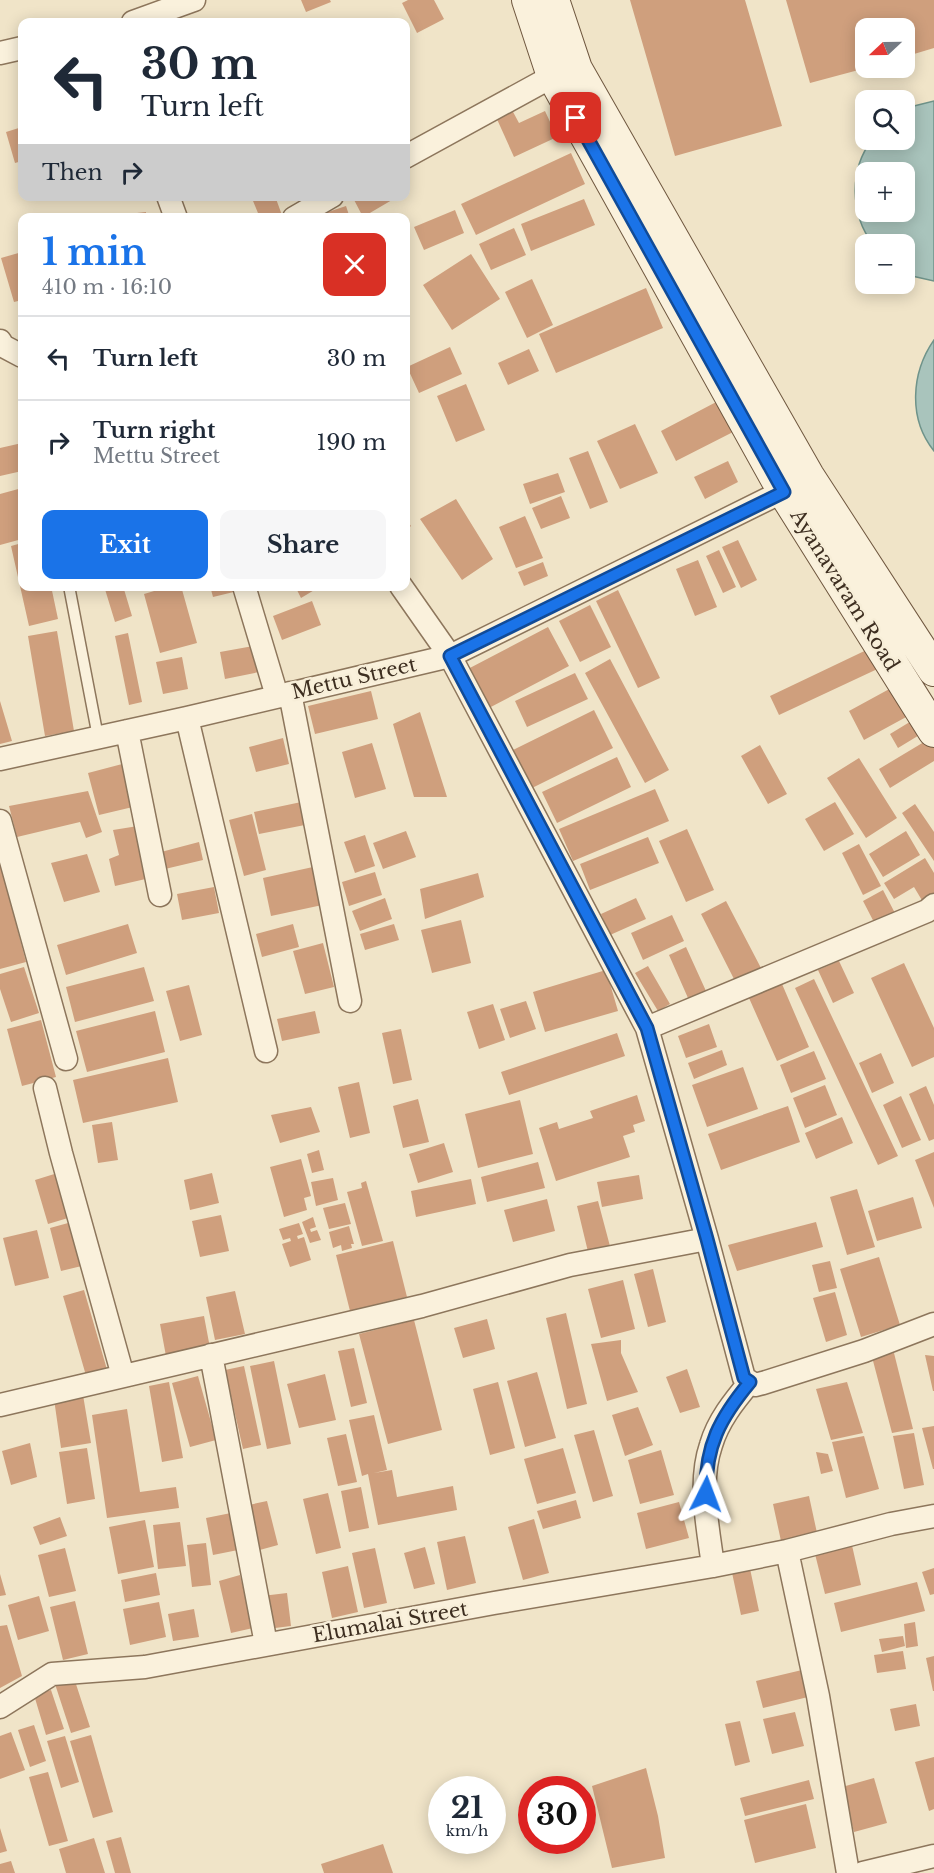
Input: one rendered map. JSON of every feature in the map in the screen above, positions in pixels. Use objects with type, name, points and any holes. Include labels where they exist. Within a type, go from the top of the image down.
[{"type":"street","points":[[144,18],[194,0]]},
{"type":"street","name":"Ayanavaram Road","points":[[528,0],[563,70],[934,731]]},
{"type":"street","name":"Ayanavaram Road","points":[[554,0],[563,70]]},
{"type":"street","points":[[0,53],[18,49]]},
{"type":"street","points":[[410,154],[563,70]]},
{"type":"street","points":[[303,213],[323,201]]},
{"type":"street","points":[[0,341],[3,345],[18,352]]},
{"type":"street","name":"Ayanavaram Road","points":[[797,485],[934,670]]},
{"type":"street","name":"Mettu Street","points":[[0,759],[450,656],[797,485]]},
{"type":"street","points":[[246,591],[284,694],[350,1001]]},
{"type":"street","points":[[404,591],[450,656],[647,1028],[744,1378],[755,1384],[763,1383],[864,1351],[934,1324]]},
{"type":"street","points":[[187,718],[266,1051]]},
{"type":"street","points":[[127,730],[160,895]]},
{"type":"street","points":[[0,821],[66,1059]]},
{"type":"street","points":[[647,1028],[927,911],[934,905]]},
{"type":"street","points":[[45,1088],[123,1376]]},
{"type":"street","points":[[0,1404],[422,1306],[570,1265],[707,1239]]},
{"type":"street","points":[[211,1355],[266,1644]]},
{"type":"street","points":[[713,1566],[706,1513],[705,1476],[710,1445],[730,1406],[750,1382]]},
{"type":"street","name":"Elumalai Street","points":[[0,1707],[52,1674],[145,1667],[494,1603],[713,1566],[934,1516]]},
{"type":"street","points":[[787,1551],[818,1696],[848,1873]]},
{"type":"street","points":[[863,1873],[934,1856]]},
{"type":"lane","points":[[70,591],[98,737]]},
{"type":"water","points":[[934,101],[934,281],[915,277],[915,234],[866,234],[861,222],[915,222],[915,162],[860,162],[865,150],[915,150],[915,106]]},
{"type":"water","points":[[934,340],[934,451],[920,425],[916,396],[921,367]]},
{"type":"building","points":[[301,0],[330,0],[331,2],[306,12]]},
{"type":"building","points":[[408,0],[434,0],[444,19],[417,33],[402,3]]},
{"type":"building","points":[[630,0],[745,0],[782,126],[675,156]]},
{"type":"building","points":[[786,0],[934,0],[934,48],[915,54],[915,18],[855,18],[855,71],[810,83]]},
{"type":"building","points":[[512,110],[519,123],[545,111],[557,137],[514,157],[496,117]]},
{"type":"building","points":[[18,128],[18,162],[15,163],[6,132]]},
{"type":"building","points":[[571,153],[585,184],[476,235],[461,204]]},
{"type":"building","points":[[584,199],[595,225],[531,251],[521,224]]},
{"type":"building","points":[[253,201],[277,201],[281,213],[258,213]]},
{"type":"building","points":[[355,201],[390,201],[370,213],[361,213]]},
{"type":"building","points":[[346,206],[348,213],[325,213]]},
{"type":"building","points":[[455,210],[464,233],[424,250],[414,227]]},
{"type":"building","points":[[514,228],[526,255],[491,270],[479,244]]},
{"type":"building","points":[[18,253],[18,301],[14,302],[1,258]]},
{"type":"building","points":[[471,254],[500,299],[452,330],[423,285]]},
{"type":"building","points":[[532,279],[553,325],[527,338],[505,292]]},
{"type":"building","points":[[646,288],[663,328],[556,373],[539,334]]},
{"type":"building","points":[[450,347],[462,374],[419,393],[410,374],[410,366]]},
{"type":"building","points":[[529,349],[539,371],[508,385],[498,363]]},
{"type":"building","points":[[466,384],[485,430],[456,442],[437,396]]},
{"type":"building","points":[[720,400],[735,431],[676,461],[661,431]]},
{"type":"building","points":[[635,424],[658,473],[620,489],[597,441]]},
{"type":"building","points":[[18,444],[18,472],[0,476],[0,448]]},
{"type":"building","points":[[588,451],[608,502],[590,509],[569,458]]},
{"type":"building","points":[[728,461],[738,482],[705,499],[694,477]]},
{"type":"building","points":[[558,473],[565,492],[530,504],[523,484]]},
{"type":"building","points":[[18,489],[18,540],[0,545],[0,494]]},
{"type":"building","points":[[561,496],[570,518],[541,529],[532,508]]},
{"type":"building","points":[[456,499],[493,559],[462,580],[420,519]]},
{"type":"building","points":[[525,516],[543,558],[516,568],[499,527]]},
{"type":"building","points":[[738,540],[757,580],[741,588],[722,547]]},
{"type":"building","points":[[18,544],[18,577],[11,546]]},
{"type":"building","points":[[719,550],[736,587],[723,593],[706,556]]},
{"type":"building","points":[[698,560],[717,607],[695,616],[676,569]]},
{"type":"building","points":[[543,562],[548,576],[524,586],[518,572]]},
{"type":"building","points":[[618,590],[660,678],[638,688],[596,601]]},
{"type":"building","points":[[21,591],[52,591],[58,619],[29,626]]},
{"type":"building","points":[[106,591],[124,591],[132,616],[115,622]]},
{"type":"building","points":[[154,591],[182,591],[197,643],[160,653],[144,594]]},
{"type":"building","points":[[211,591],[238,591],[213,597]]},
{"type":"building","points":[[298,591],[313,591],[301,598]]},
{"type":"building","points":[[312,601],[321,625],[282,640],[273,616]]},
{"type":"building","points":[[590,605],[611,647],[580,662],[559,621]]},
{"type":"building","points":[[548,627],[569,666],[487,709],[466,670]]},
{"type":"building","points":[[57,631],[74,731],[45,736],[28,636]]},
{"type":"building","points":[[128,633],[142,702],[129,705],[115,636]]},
{"type":"building","points":[[259,645],[264,671],[225,679],[220,652]]},
{"type":"building","points":[[877,645],[886,665],[779,715],[770,696]]},
{"type":"building","points":[[182,657],[188,689],[163,694],[156,662]]},
{"type":"building","points":[[610,659],[669,770],[645,783],[585,673]]},
{"type":"building","points":[[575,673],[588,699],[527,727],[515,701]]},
{"type":"building","points":[[893,687],[908,716],[864,740],[849,711]]},
{"type":"building","points":[[371,691],[378,719],[315,734],[308,706]]},
{"type":"building","points":[[0,701],[12,741],[0,744]]},
{"type":"building","points":[[594,710],[613,748],[532,788],[513,750]]},
{"type":"building","points":[[420,712],[447,797],[414,797],[393,724]]},
{"type":"building","points":[[913,720],[921,734],[898,748],[890,734]]},
{"type":"building","points":[[934,736],[934,761],[890,788],[879,769]]},
{"type":"building","points":[[283,738],[289,764],[256,772],[249,747]]},
{"type":"building","points":[[372,743],[386,789],[355,798],[342,752]]},
{"type":"building","points":[[760,745],[787,794],[768,804],[741,756]]},
{"type":"building","points":[[617,757],[631,787],[557,823],[542,792]]},
{"type":"building","points":[[859,758],[897,818],[866,838],[827,778]]},
{"type":"building","points":[[126,763],[137,806],[99,815],[88,773]]},
{"type":"building","points":[[655,789],[669,821],[573,861],[559,829]]},
{"type":"building","points":[[88,791],[102,832],[86,838],[80,822],[17,837],[9,806]]},
{"type":"building","points":[[306,801],[310,824],[259,834],[254,812]]},
{"type":"building","points":[[835,802],[854,834],[824,851],[805,819]]},
{"type":"building","points":[[915,804],[934,832],[934,861],[902,813]]},
{"type":"building","points":[[252,814],[266,870],[244,876],[229,820]]},
{"type":"building","points":[[138,826],[150,878],[115,886],[109,859],[119,855],[113,830]]},
{"type":"building","points":[[687,829],[714,890],[686,902],[659,841]]},
{"type":"building","points":[[406,831],[416,857],[383,869],[373,843]]},
{"type":"building","points":[[906,831],[920,855],[883,877],[869,854]]},
{"type":"building","points":[[365,835],[375,866],[355,873],[344,842]]},
{"type":"building","points":[[648,837],[659,863],[590,890],[580,864]]},
{"type":"building","points":[[199,842],[203,860],[165,869],[161,852]]},
{"type":"building","points":[[859,844],[881,886],[863,895],[842,853]]},
{"type":"building","points":[[87,854],[100,892],[64,902],[51,863]]},
{"type":"building","points":[[925,858],[934,873],[934,895],[923,902],[914,887],[894,899],[884,883]]},
{"type":"building","points":[[322,865],[327,904],[271,916],[263,878]]},
{"type":"building","points":[[0,867],[26,962],[0,969]]},
{"type":"building","points":[[375,872],[382,895],[349,906],[342,882]]},
{"type":"building","points":[[478,873],[484,897],[425,919],[420,889]]},
{"type":"building","points":[[214,887],[219,913],[182,920],[177,894]]},
{"type":"building","points":[[883,890],[897,917],[877,928],[863,901]]},
{"type":"building","points":[[385,898],[392,919],[360,931],[352,911]]},
{"type":"building","points":[[636,898],[646,919],[610,935],[601,914]]},
{"type":"building","points":[[726,901],[761,968],[735,981],[701,914]]},
{"type":"building","points":[[672,915],[684,941],[643,960],[631,933]]},
{"type":"building","points":[[461,920],[471,963],[432,973],[421,930]]},
{"type":"building","points":[[128,924],[137,953],[66,975],[57,945]]},
{"type":"building","points":[[293,924],[299,947],[262,957],[256,934]]},
{"type":"building","points":[[394,924],[399,940],[365,950],[360,934]]},
{"type":"building","points":[[323,943],[334,987],[305,994],[293,951]]},
{"type":"building","points":[[686,947],[706,991],[688,998],[669,955]]},
{"type":"building","points":[[839,961],[854,993],[833,1003],[818,970]]},
{"type":"building","points":[[904,963],[934,1028],[934,1057],[912,1067],[871,978]]},
{"type":"building","points":[[648,966],[670,1004],[658,1011],[635,973]]},
{"type":"building","points":[[24,967],[39,1013],[11,1022],[0,989],[0,974]]},
{"type":"building","points":[[144,967],[154,1001],[75,1022],[66,987]]},
{"type":"building","points":[[606,970],[618,1011],[545,1032],[533,992]]},
{"type":"building","points":[[814,979],[898,1156],[878,1165],[795,988]]},
{"type":"building","points":[[782,984],[809,1047],[777,1061],[749,998]]},
{"type":"building","points":[[189,985],[202,1035],[180,1041],[166,991]]},
{"type":"building","points":[[526,1001],[536,1029],[510,1038],[500,1009]]},
{"type":"building","points":[[493,1004],[505,1040],[479,1049],[467,1012]]},
{"type":"building","points":[[155,1011],[165,1052],[87,1072],[76,1031]]},
{"type":"building","points":[[315,1011],[320,1033],[282,1041],[277,1019]]},
{"type":"building","points":[[41,1020],[56,1077],[22,1086],[7,1029]]},
{"type":"building","points":[[709,1024],[717,1047],[686,1058],[678,1036]]},
{"type":"building","points":[[401,1029],[412,1080],[393,1084],[382,1033]]},
{"type":"building","points":[[617,1033],[625,1056],[509,1095],[501,1072]]},
{"type":"building","points":[[722,1050],[727,1065],[694,1079],[688,1063]]},
{"type":"building","points":[[814,1051],[826,1079],[791,1093],[780,1065]]},
{"type":"building","points":[[881,1053],[894,1083],[872,1093],[859,1063]]},
{"type":"building","points":[[168,1058],[178,1102],[83,1123],[73,1080]]},
{"type":"building","points":[[743,1067],[758,1109],[707,1127],[692,1085]]},
{"type":"building","points":[[359,1082],[370,1133],[350,1138],[338,1087]]},
{"type":"building","points":[[825,1085],[837,1115],[805,1128],[793,1098]]},
{"type":"building","points":[[926,1086],[934,1105],[934,1139],[929,1141],[909,1094]]},
{"type":"building","points":[[637,1095],[645,1121],[633,1125],[635,1132],[623,1136],[630,1157],[556,1181],[539,1128],[557,1122],[559,1129],[593,1118],[590,1111]]},
{"type":"building","points":[[901,1096],[921,1140],[902,1148],[883,1105]]},
{"type":"building","points":[[418,1099],[429,1142],[403,1148],[393,1106]]},
{"type":"building","points":[[520,1100],[533,1154],[478,1168],[465,1114]]},
{"type":"building","points":[[788,1106],[800,1142],[721,1170],[708,1134]]},
{"type":"building","points":[[311,1107],[320,1132],[280,1143],[271,1115]]},
{"type":"building","points":[[842,1117],[853,1143],[816,1159],[805,1133]]},
{"type":"building","points":[[112,1122],[118,1160],[98,1163],[92,1125]]},
{"type":"building","points":[[444,1143],[453,1172],[418,1183],[409,1154]]},
{"type":"building","points":[[319,1150],[324,1170],[312,1173],[307,1154]]},
{"type":"building","points":[[934,1152],[934,1208],[915,1160]]},
{"type":"building","points":[[301,1159],[311,1196],[304,1198],[307,1210],[284,1217],[270,1167]]},
{"type":"building","points":[[538,1162],[545,1188],[487,1202],[481,1177]]},
{"type":"building","points":[[64,1171],[78,1215],[48,1224],[35,1180]]},
{"type":"building","points":[[212,1173],[219,1203],[190,1210],[184,1180]]},
{"type":"building","points":[[639,1175],[643,1199],[602,1207],[597,1182]]},
{"type":"building","points":[[333,1178],[338,1200],[316,1206],[311,1182]]},
{"type":"building","points":[[471,1179],[476,1204],[416,1217],[411,1191]]},
{"type":"building","points":[[366,1181],[383,1241],[362,1246],[347,1192],[362,1188],[361,1183]]},
{"type":"building","points":[[857,1189],[875,1247],[847,1255],[830,1197]]},
{"type":"building","points":[[913,1197],[922,1228],[877,1241],[868,1211]]},
{"type":"building","points":[[547,1199],[555,1231],[513,1242],[504,1210]]},
{"type":"building","points":[[598,1201],[611,1250],[589,1256],[577,1206]]},
{"type":"building","points":[[345,1203],[351,1224],[329,1229],[323,1208]]},
{"type":"building","points":[[221,1215],[229,1251],[200,1257],[192,1221]]},
{"type":"building","points":[[313,1217],[316,1227],[310,1229],[311,1232],[317,1230],[321,1240],[310,1243],[302,1222]]},
{"type":"building","points":[[79,1220],[90,1264],[61,1271],[50,1228]]},
{"type":"building","points":[[816,1222],[823,1247],[737,1271],[728,1245]]},
{"type":"building","points":[[299,1223],[303,1234],[297,1236],[298,1239],[304,1237],[311,1260],[290,1267],[282,1244],[291,1241],[290,1238],[283,1240],[279,1229]]},
{"type":"building","points":[[349,1226],[354,1244],[351,1244],[352,1248],[342,1251],[341,1245],[333,1248],[329,1232]]},
{"type":"building","points":[[37,1230],[49,1278],[15,1286],[3,1238]]},
{"type":"building","points":[[393,1241],[407,1297],[350,1311],[336,1255]]},
{"type":"building","points":[[879,1257],[900,1325],[861,1337],[840,1269]]},
{"type":"building","points":[[830,1261],[837,1288],[819,1292],[812,1265]]},
{"type":"building","points":[[653,1269],[666,1322],[648,1327],[634,1274]]},
{"type":"building","points":[[623,1280],[635,1329],[601,1338],[588,1289]]},
{"type":"building","points":[[84,1290],[108,1373],[87,1379],[63,1296]]},
{"type":"building","points":[[235,1291],[245,1334],[215,1340],[206,1297]]},
{"type":"building","points":[[835,1292],[847,1335],[826,1342],[813,1298]]},
{"type":"building","points":[[566,1313],[587,1404],[567,1409],[546,1318]]},
{"type":"building","points":[[204,1316],[210,1348],[166,1356],[160,1324]]},
{"type":"building","points":[[487,1319],[495,1349],[463,1358],[454,1328]]},
{"type":"building","points":[[414,1320],[442,1430],[388,1444],[359,1334]]},
{"type":"building","points":[[621,1340],[621,1353],[638,1392],[607,1401],[591,1344]]},
{"type":"building","points":[[354,1348],[367,1403],[351,1407],[338,1351]]},
{"type":"building","points":[[894,1353],[913,1429],[892,1433],[872,1357]]},
{"type":"building","points":[[925,1355],[934,1356],[934,1391],[933,1391]]},
{"type":"building","points":[[274,1361],[291,1444],[267,1449],[250,1366]]},
{"type":"building","points":[[244,1366],[261,1445],[243,1449],[225,1370]]},
{"type":"building","points":[[687,1369],[700,1407],[680,1413],[666,1377]]},
{"type":"building","points":[[537,1372],[556,1438],[525,1447],[507,1381]]},
{"type":"building","points":[[325,1374],[336,1420],[299,1428],[287,1384]]},
{"type":"building","points":[[198,1376],[216,1440],[190,1447],[172,1383]]},
{"type":"building","points":[[169,1382],[183,1458],[162,1462],[149,1386]]},
{"type":"building","points":[[498,1382],[515,1448],[490,1455],[473,1389]]},
{"type":"building","points":[[847,1382],[863,1433],[831,1440],[816,1389]]},
{"type":"building","points":[[83,1395],[91,1443],[61,1448],[54,1399]]},
{"type":"building","points":[[638,1407],[653,1445],[625,1456],[612,1415]]},
{"type":"building","points":[[127,1409],[140,1492],[176,1487],[179,1508],[107,1518],[92,1415]]},
{"type":"building","points":[[374,1415],[387,1470],[374,1473],[392,1470],[397,1497],[453,1486],[457,1510],[378,1525],[368,1474],[362,1476],[349,1420]]},
{"type":"building","points":[[934,1426],[934,1469],[933,1469],[922,1428]]},
{"type":"building","points":[[594,1430],[613,1496],[593,1502],[574,1435]]},
{"type":"building","points":[[914,1433],[924,1485],[904,1489],[893,1436]]},
{"type":"building","points":[[346,1434],[357,1482],[338,1486],[327,1438]]},
{"type":"building","points":[[864,1436],[879,1489],[846,1498],[832,1442]]},
{"type":"building","points":[[30,1443],[37,1477],[11,1485],[2,1451]]},
{"type":"building","points":[[87,1448],[95,1499],[67,1504],[59,1452]]},
{"type":"building","points":[[563,1448],[576,1493],[537,1504],[524,1459]]},
{"type":"building","points":[[661,1450],[674,1495],[640,1504],[628,1460]]},
{"type":"building","points":[[816,1452],[828,1454],[833,1471],[821,1474]]},
{"type":"building","points":[[361,1487],[369,1528],[349,1532],[341,1491]]},
{"type":"building","points":[[328,1493],[341,1548],[316,1554],[303,1499]]},
{"type":"building","points":[[809,1496],[817,1533],[781,1541],[773,1504]]},
{"type":"building","points":[[576,1500],[581,1518],[543,1529],[537,1511]]},
{"type":"building","points":[[267,1501],[278,1545],[256,1551],[244,1506]]},
{"type":"building","points":[[679,1502],[689,1538],[646,1549],[637,1513]]},
{"type":"building","points":[[231,1513],[238,1550],[213,1555],[206,1518]]},
{"type":"building","points":[[60,1517],[67,1536],[40,1545],[33,1527]]},
{"type":"building","points":[[534,1519],[549,1573],[523,1580],[508,1527]]},
{"type":"building","points":[[145,1520],[154,1567],[118,1574],[109,1527]]},
{"type":"building","points":[[180,1522],[186,1566],[158,1569],[153,1525]]},
{"type":"building","points":[[465,1536],[476,1583],[447,1590],[437,1542]]},
{"type":"building","points":[[851,1541],[861,1585],[825,1594],[814,1550]]},
{"type":"building","points":[[206,1543],[211,1585],[192,1587],[187,1545]]},
{"type":"building","points":[[425,1547],[435,1584],[414,1589],[404,1553]]},
{"type":"building","points":[[65,1548],[76,1591],[49,1597],[38,1555]]},
{"type":"building","points":[[375,1548],[387,1603],[364,1608],[352,1553]]},
{"type":"building","points":[[749,1564],[759,1611],[741,1615],[731,1568]]},
{"type":"building","points":[[348,1566],[358,1612],[332,1618],[322,1572]]},
{"type":"building","points":[[934,1568],[934,1594],[930,1595],[922,1572]]},
{"type":"building","points":[[156,1573],[160,1595],[125,1602],[121,1580]]},
{"type":"building","points":[[0,1574],[6,1595],[0,1596]]},
{"type":"building","points":[[240,1575],[253,1628],[231,1633],[219,1581]]},
{"type":"building","points":[[917,1582],[925,1611],[841,1632],[834,1603]]},
{"type":"building","points":[[287,1593],[291,1626],[267,1629],[262,1596]]},
{"type":"building","points":[[39,1596],[49,1631],[18,1640],[8,1605]]},
{"type":"building","points":[[75,1601],[88,1654],[63,1660],[50,1607]]},
{"type":"building","points":[[159,1602],[166,1637],[130,1645],[123,1609]]},
{"type":"building","points":[[194,1609],[199,1637],[173,1641],[168,1614]]},
{"type":"building","points":[[915,1622],[918,1646],[906,1648],[904,1624]]},
{"type":"building","points":[[7,1625],[22,1676],[0,1688],[0,1626]]},
{"type":"building","points":[[903,1636],[905,1646],[882,1652],[879,1639]]},
{"type":"building","points":[[903,1651],[906,1669],[877,1673],[874,1655]]},
{"type":"building","points":[[934,1656],[934,1691],[933,1691],[926,1658]]},
{"type":"building","points":[[802,1670],[808,1697],[763,1708],[756,1681]]},
{"type":"building","points":[[74,1678],[90,1727],[71,1733],[55,1684]]},
{"type":"building","points":[[51,1690],[64,1729],[46,1735],[34,1695]]},
{"type":"building","points":[[916,1704],[920,1726],[895,1731],[890,1709]]},
{"type":"building","points":[[795,1712],[804,1746],[772,1754],[763,1719]]},
{"type":"building","points":[[740,1721],[750,1762],[735,1766],[725,1724]]},
{"type":"building","points":[[34,1725],[46,1761],[30,1767],[18,1730]]},
{"type":"building","points":[[11,1732],[25,1770],[0,1779],[0,1736]]},
{"type":"building","points":[[91,1735],[113,1812],[93,1818],[70,1741]]},
{"type":"building","points":[[65,1736],[79,1782],[61,1788],[47,1741]]},
{"type":"building","points":[[934,1757],[934,1809],[929,1811],[915,1762]]},
{"type":"building","points":[[646,1768],[658,1816],[665,1858],[612,1868],[596,1802],[596,1785]]},
{"type":"building","points":[[48,1772],[68,1841],[49,1846],[29,1777]]},
{"type":"building","points":[[874,1778],[887,1823],[854,1832],[842,1787]]},
{"type":"building","points":[[809,1780],[814,1799],[745,1816],[740,1798]]},
{"type":"building","points":[[806,1804],[816,1848],[755,1863],[744,1820]]},
{"type":"building","points":[[0,1828],[7,1851],[0,1853]]},
{"type":"building","points":[[121,1837],[131,1873],[115,1873],[106,1841]]},
{"type":"building","points":[[94,1838],[105,1873],[66,1873],[59,1849]]},
{"type":"building","points":[[383,1844],[393,1873],[324,1873],[321,1864]]},
{"type":"building","points":[[11,1861],[15,1873],[0,1873],[0,1864]]},
{"type":"route","points":[[576,118],[784,492],[450,656],[647,1028],[744,1378],[750,1382],[730,1406],[710,1445],[705,1476],[706,1494]]}]
